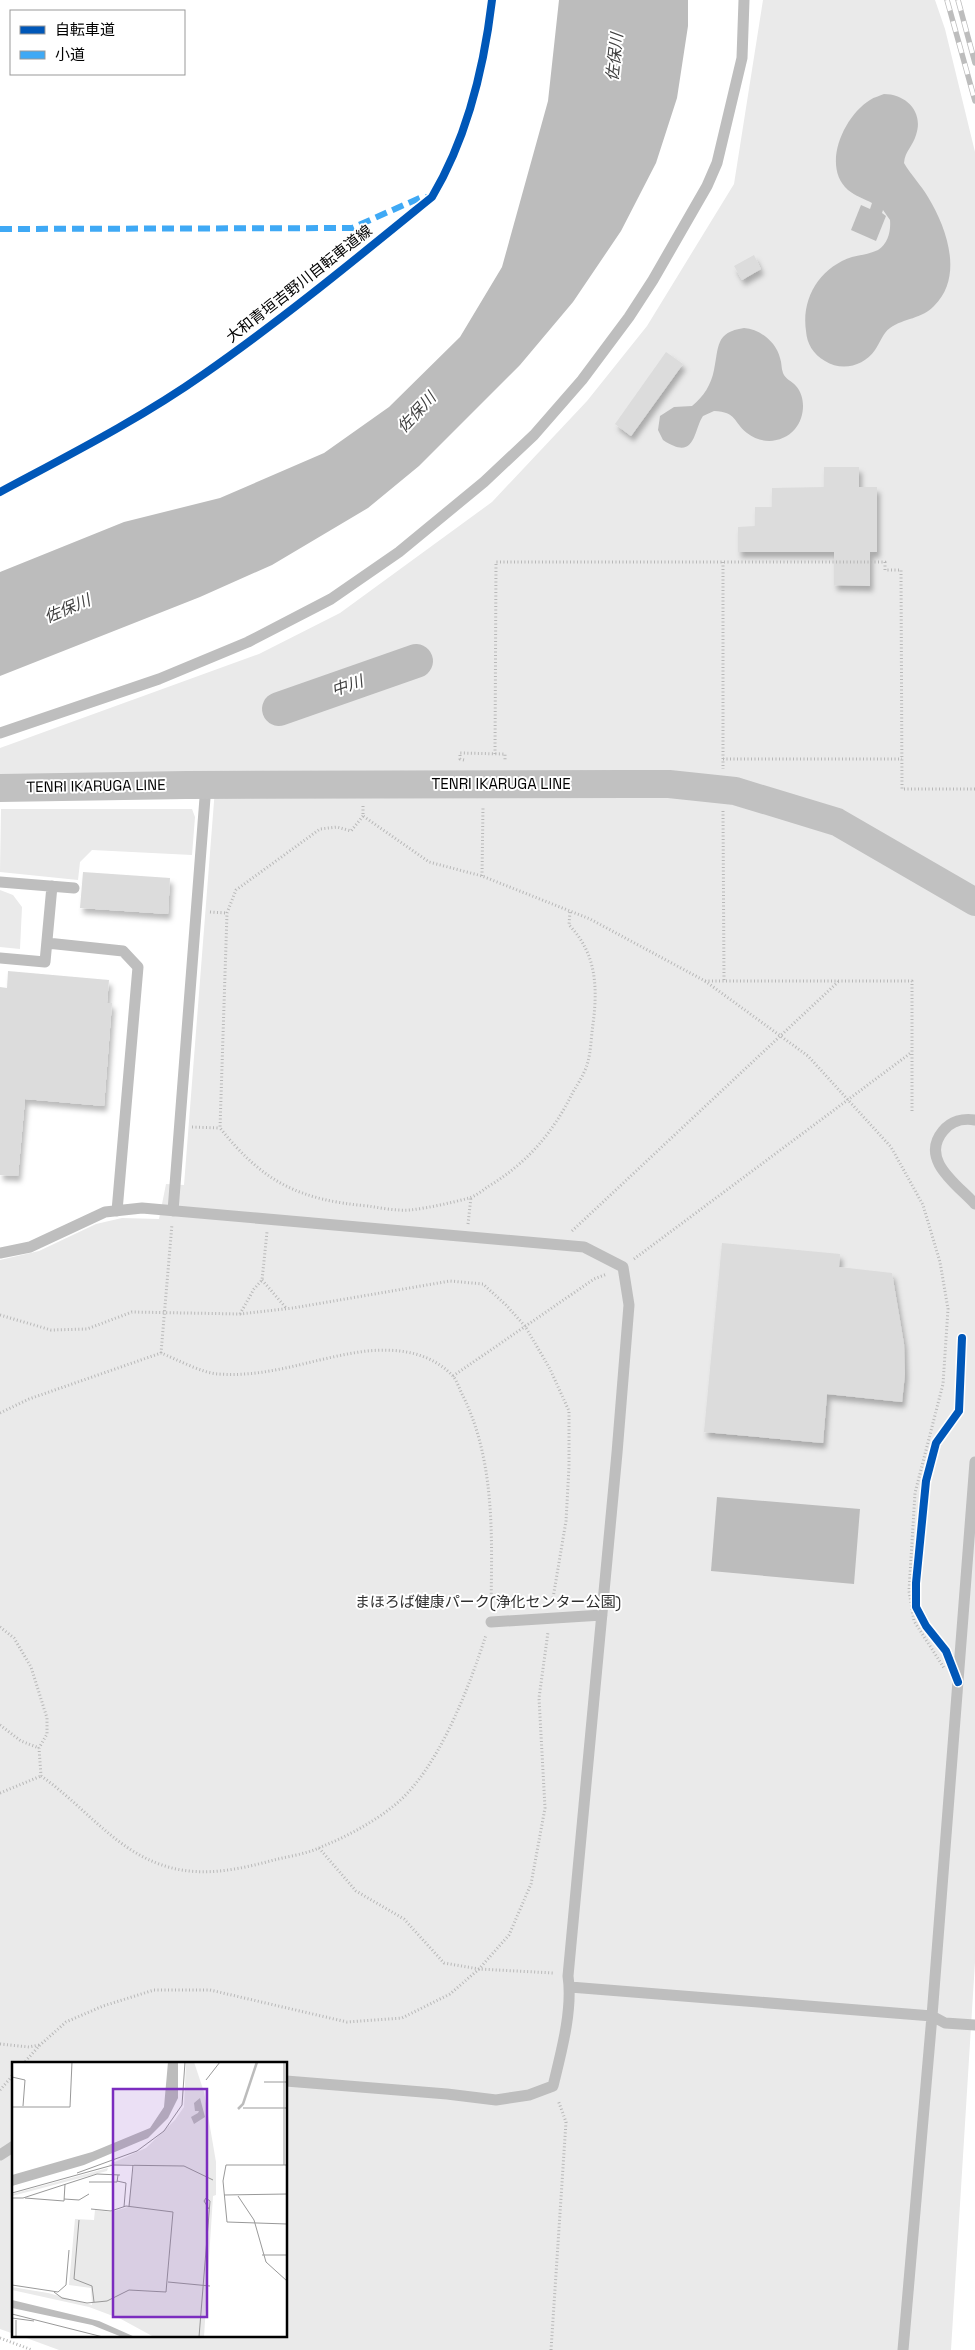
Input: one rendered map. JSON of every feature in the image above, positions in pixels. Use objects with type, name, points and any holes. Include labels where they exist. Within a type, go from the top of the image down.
[{"type":"main road","name":"TENRI IKARUGA LINE","points":[[0,788],[206,784],[669,784],[735,791],[837,822],[975,902]]},
{"type":"lane","points":[[0,734],[159,679],[248,642],[331,599],[406,546],[484,482],[534,435],[582,380],[629,317],[654,280],[707,186],[717,164],[742,58],[744,0]]},
{"type":"lane","points":[[173,1211],[206,784]]},
{"type":"lane","points":[[0,882],[74,888]]},
{"type":"lane","points":[[0,958],[46,962],[52,886]]},
{"type":"lane","points":[[47,943],[123,952],[138,967],[117,1210]]},
{"type":"lane","points":[[975,1120],[960,1120],[948,1126],[938,1138],[936,1147],[939,1165],[975,1204]]},
{"type":"lane","points":[[0,1253],[30,1247],[105,1212],[142,1208],[584,1247],[623,1267],[629,1305],[569,1981],[562,2049],[553,2086],[529,2095],[496,2100],[447,2094],[288,2081]]},
{"type":"lane","points":[[902,2350],[932,2016],[975,1462]]},
{"type":"lane","points":[[491,1622],[550,1620],[602,1614]]},
{"type":"lane","points":[[569,1981],[932,2016],[945,2023],[975,2025]]},
{"type":"lane","points":[[0,2154],[12,2147]]},
{"type":"path","points":[[495,754],[496,562],[885,562],[885,570],[901,570],[902,789],[975,789]]},
{"type":"path","points":[[723,562],[723,777]]},
{"type":"path","points":[[460,753],[505,754]]},
{"type":"path","points":[[723,758],[902,758]]},
{"type":"path","points":[[482,876],[483,801]]},
{"type":"path","points":[[363,802],[363,816],[351,831],[337,827],[320,829],[236,890],[227,913],[220,1128],[235,1147],[260,1170],[290,1190],[317,1199],[346,1204],[408,1210],[471,1197],[512,1172],[538,1148],[561,1117],[587,1065],[594,1014],[594,981],[590,956],[580,937],[569,925],[570,911]]},
{"type":"path","points":[[723,803],[724,981]]},
{"type":"path","points":[[363,816],[429,862],[482,876],[590,919],[705,981],[808,1056],[891,1146],[923,1205],[940,1262],[948,1309],[943,1384],[915,1493],[909,1591],[914,1620],[945,1670]]},
{"type":"path","points":[[705,981],[912,981],[912,1112]]},
{"type":"path","points":[[557,1245],[839,981]]},
{"type":"path","points":[[453,1376],[594,1279],[623,1267],[912,1052]]},
{"type":"path","points":[[179,1126],[220,1128]]},
{"type":"path","points":[[467,1237],[471,1197]]},
{"type":"path","points":[[161,1353],[173,1211]]},
{"type":"path","points":[[240,1314],[254,1289],[262,1280],[268,1219]]},
{"type":"path","points":[[262,1280],[288,1309]]},
{"type":"path","points":[[0,1315],[51,1330],[88,1329],[132,1312],[240,1314],[288,1309],[450,1281],[482,1284],[506,1305],[525,1326],[550,1369],[569,1411],[566,1521],[539,1698],[545,1808],[531,1884],[509,1936],[479,1969],[450,1994],[402,2018],[347,2022],[210,1990],[154,1990],[102,2006],[66,2022],[40,2045],[25,2062]]},
{"type":"path","points":[[0,1414],[29,1399],[161,1353],[216,1374],[277,1372],[367,1351],[402,1350],[432,1359],[453,1376],[470,1412],[488,1476],[492,1535],[491,1622],[474,1670],[451,1727],[420,1777],[397,1803],[360,1829],[319,1848],[242,1868],[200,1873],[163,1866],[130,1850],[62,1790],[41,1776]]},
{"type":"path","points":[[925,1490],[936,1443]]},
{"type":"path","points":[[922,1518],[916,1583],[916,1607],[926,1626],[936,1638]]},
{"type":"path","points":[[0,1627],[14,1638],[32,1667],[47,1718],[47,1734],[39,1748],[41,1776]]},
{"type":"path","points":[[949,1658],[958,1682]]},
{"type":"path","points":[[0,1726],[21,1741],[39,1748]]},
{"type":"path","points":[[0,1793],[41,1776]]},
{"type":"path","points":[[319,1848],[356,1891],[404,1919],[444,1963],[569,1981]]},
{"type":"path","points":[[0,2044],[29,2047],[40,2045]]},
{"type":"path","points":[[0,2090],[12,2076]]},
{"type":"path","points":[[551,2350],[566,2122],[553,2086]]},
{"type":"path","points":[[0,2338],[32,2350]]},
{"type":"green space","name":"まほろば健康パーク(浄化センター公園)","points":[[763,0],[935,0],[945,29],[975,152],[975,1962],[951,2350],[59,2350],[26,2338],[288,2338],[288,2062],[12,2062],[12,2333],[0,2329],[0,1260],[39,1251],[96,1224],[122,1218],[159,1219],[166,1184],[184,1185],[216,776],[0,779],[0,748],[259,654],[340,613],[492,502],[587,401],[647,326],[734,184]]},
{"type":"green space","points":[[1,809],[192,809],[195,817],[192,855],[92,850],[80,862],[78,880],[0,872]]},
{"type":"green space","points":[[0,890],[13,895],[22,907],[20,949],[0,947]]},
{"type":"water","name":"佐保川","points":[[559,0],[688,0],[688,26],[677,98],[656,163],[621,231],[573,302],[520,365],[419,466],[368,508],[272,565],[200,597],[0,676],[0,572],[124,522],[220,498],[324,453],[389,407],[460,337],[502,267],[548,101]]},
{"type":"water","points":[[884,94],[899,97],[906,101],[915,112],[918,127],[904,163],[928,197],[941,223],[949,252],[950,267],[948,281],[943,294],[934,306],[924,314],[890,328],[883,335],[875,350],[865,360],[852,366],[838,366],[821,358],[809,344],[805,318],[807,306],[810,295],[816,285],[831,268],[852,257],[878,250],[888,237],[890,220],[883,210],[882,213],[886,216],[876,241],[851,230],[861,205],[870,209],[872,203],[848,190],[840,180],[836,168],[836,155],[844,129],[860,107],[873,98]]},
{"type":"water","points":[[744,328],[756,331],[771,342],[778,352],[784,375],[799,391],[803,407],[801,419],[795,429],[778,440],[766,441],[747,433],[727,413],[714,411],[703,416],[692,442],[688,446],[682,448],[663,440],[658,430],[660,416],[674,407],[692,406],[700,398],[711,381],[718,348],[723,337],[735,330]]},
{"type":"water","points":[[717,1497],[860,1509],[854,1584],[711,1571]]},
{"type":"building","points":[[754,255],[761,269],[742,280],[734,266]]},
{"type":"building","points":[[666,352],[683,364],[631,436],[615,424]]},
{"type":"building","points":[[824,467],[859,467],[859,487],[877,487],[877,552],[870,552],[870,586],[834,585],[834,552],[738,552],[738,527],[755,526],[755,507],[772,507],[772,488],[824,487]]},
{"type":"building","points":[[83,872],[170,878],[168,914],[80,908]]},
{"type":"building","points":[[8,971],[109,980],[107,1003],[112,1003],[104,1106],[25,1099],[18,1176],[0,1175],[0,987],[7,988]]},
{"type":"building","points":[[722,1243],[840,1254],[839,1267],[892,1273],[904,1344],[905,1374],[902,1402],[827,1394],[823,1443],[704,1432]]},
{"type":"waterway","name":"中川","points":[[279,709],[416,661]]},
{"type":"railway","points":[[947,0],[975,101]]},
{"type":"railway","points":[[958,0],[975,63]]},
{"type":"marked path","points":[[0,229],[352,228],[422,197],[431,197]]},
{"type":"cycle path","name":"大和青垣吉野川自転車道線","points":[[0,492],[130,421],[204,374],[291,310],[432,197],[455,151],[472,102],[479,77],[492,0]]},
{"type":"cycle path","points":[[958,1682],[946,1651],[926,1626],[916,1607],[916,1583],[926,1481],[936,1443],[959,1411],[962,1338]]}]
